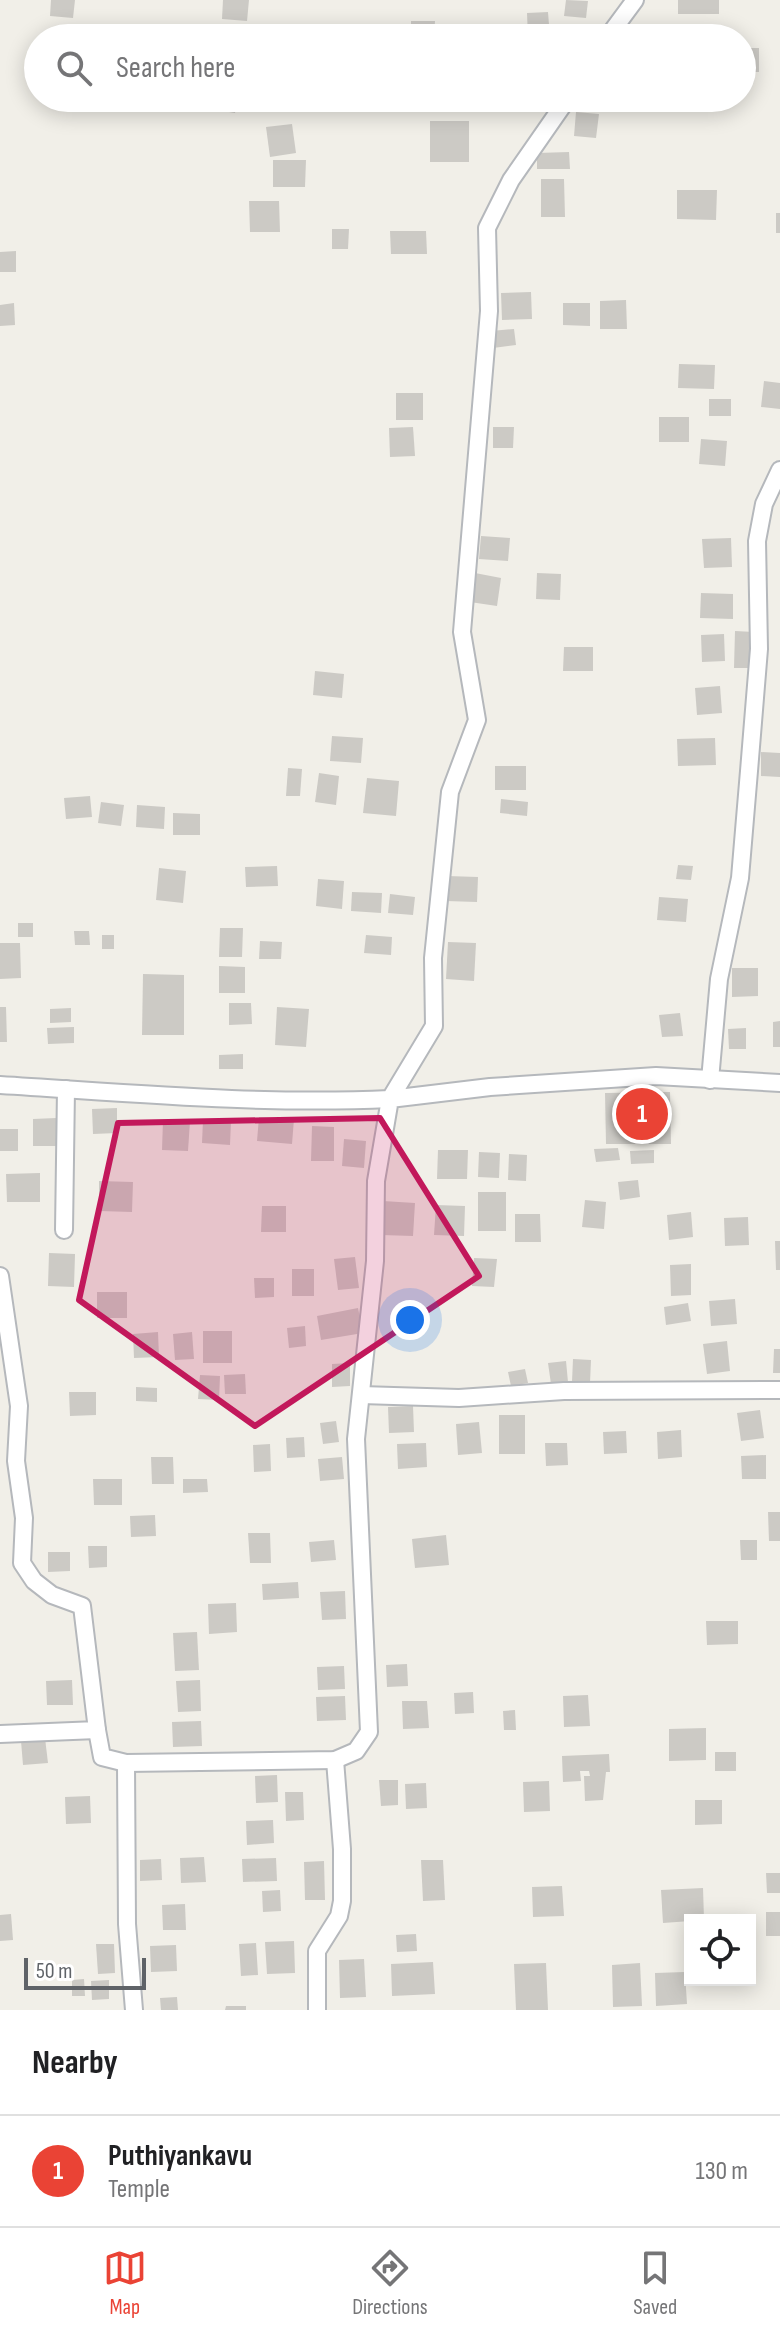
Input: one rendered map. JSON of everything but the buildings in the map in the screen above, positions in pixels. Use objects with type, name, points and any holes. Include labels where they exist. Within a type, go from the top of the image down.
[{"type":"street","points":[[617,24],[635,0]]},
{"type":"street","points":[[0,1276],[19,1406],[16,1461],[24,1518],[22,1563],[34,1581],[52,1595],[82,1606],[102,1757],[126,1763],[335,1760],[356,1751],[369,1732],[356,1439],[375,1261],[376,1181],[390,1099],[434,1026],[433,958],[450,792],[477,720],[462,632],[489,311],[487,228],[511,180],[558,112]]},
{"type":"street","points":[[710,1080],[719,979],[740,878],[748,787],[759,649],[757,541],[764,504],[780,470]]},
{"type":"street","points":[[0,1085],[176,1099],[323,1102],[656,1076],[780,1083]]},
{"type":"street","points":[[64,1230],[66,1089]]},
{"type":"street","points":[[361,1395],[459,1398],[564,1391],[780,1390]]},
{"type":"street","points":[[0,1734],[97,1730]]},
{"type":"street","points":[[317,2010],[317,1951],[339,1916],[342,1901],[342,1849],[335,1760]]},
{"type":"street","points":[[126,1763],[127,1924],[134,2010]]},
{"type":"highlighted area","points":[[380,1118],[479,1276],[255,1426],[79,1300],[118,1123]]},
{"type":"place","name":"Puthiyankavu","points":[[642,1114]]}]
